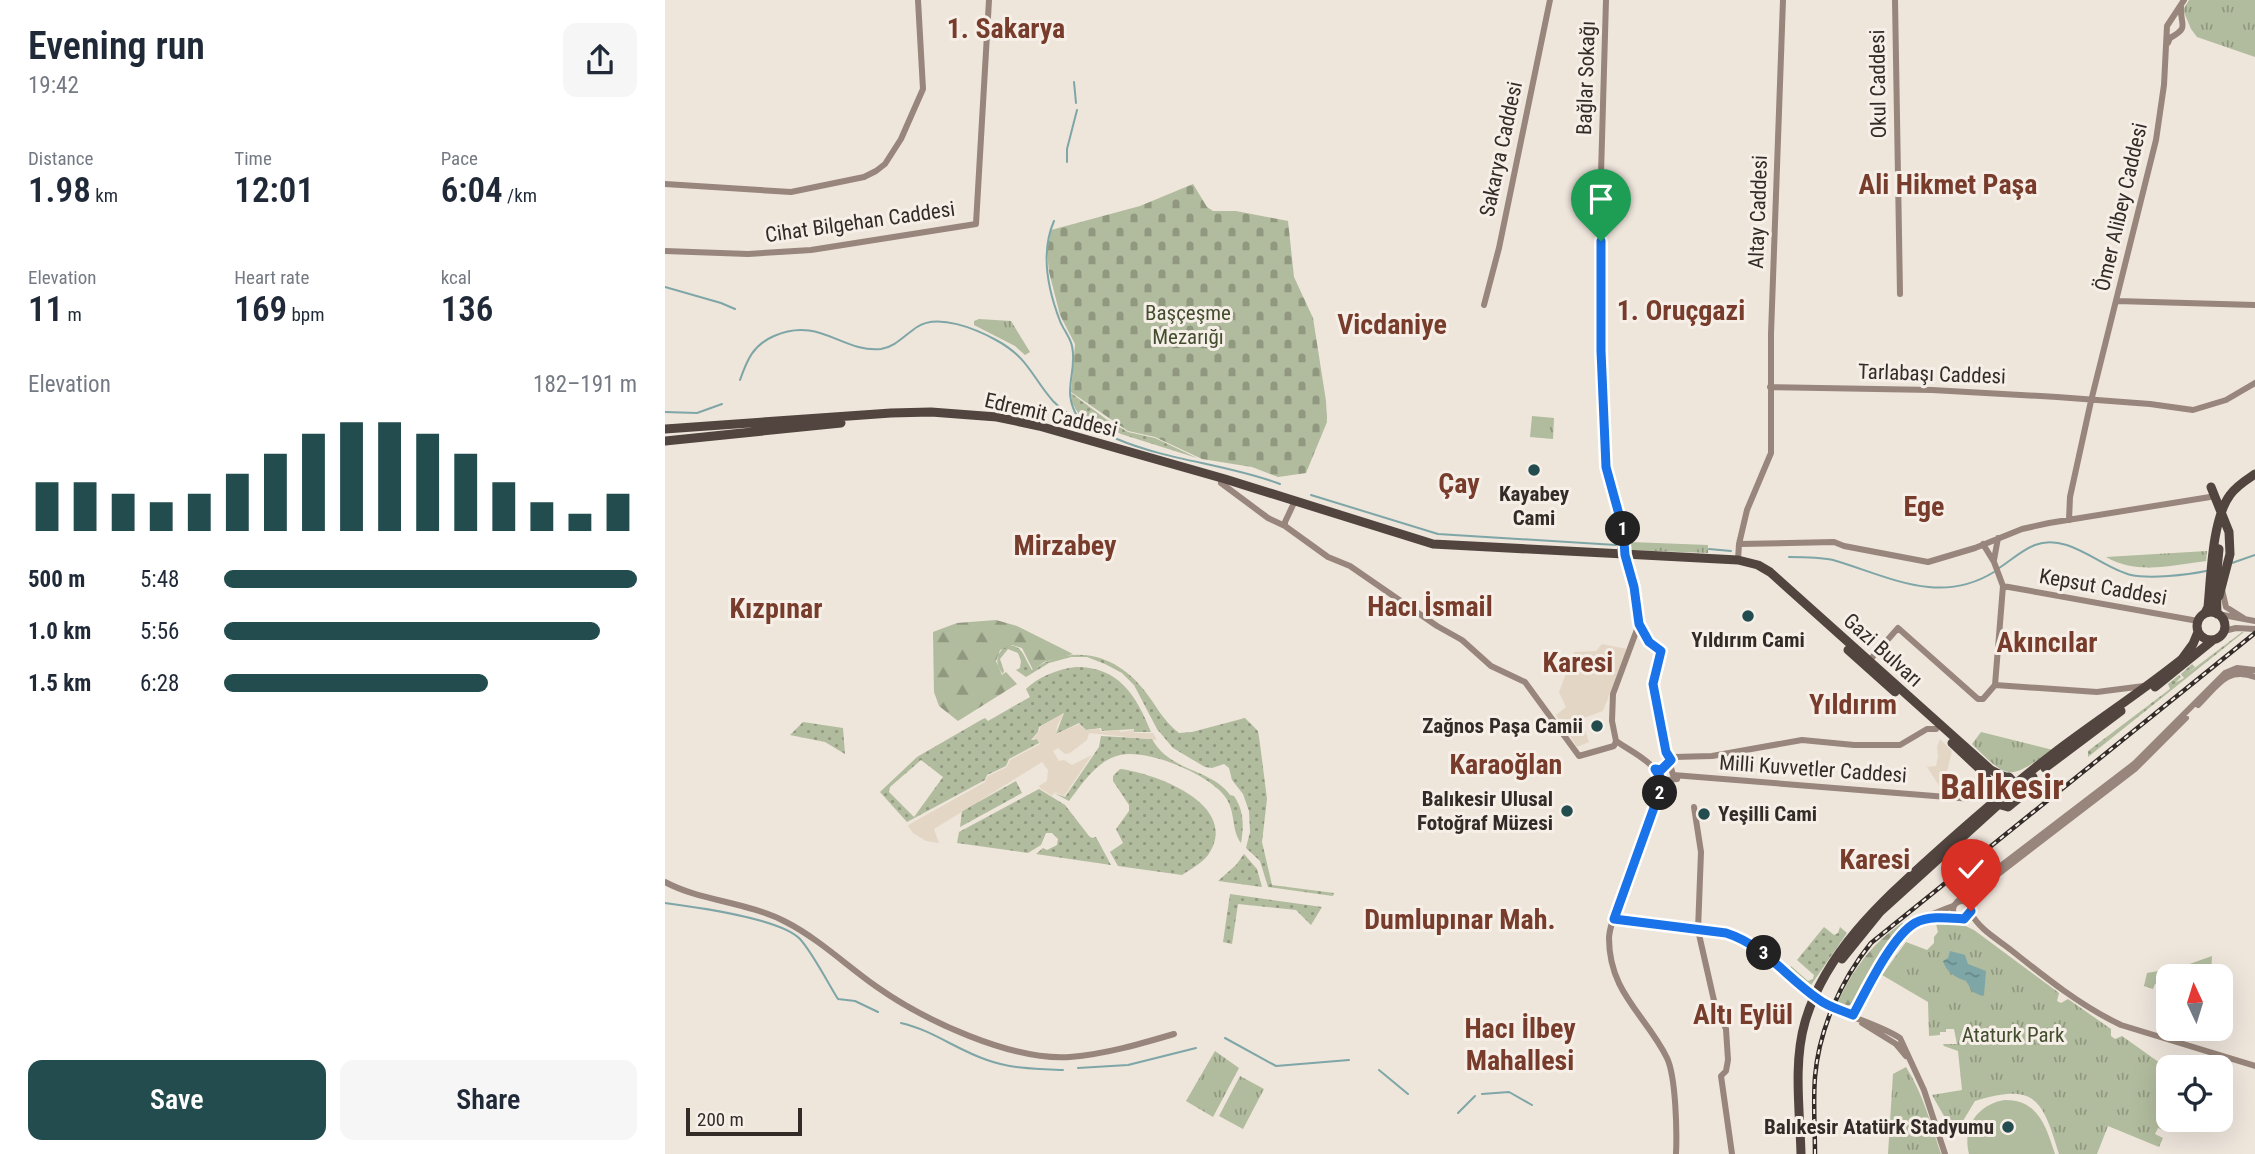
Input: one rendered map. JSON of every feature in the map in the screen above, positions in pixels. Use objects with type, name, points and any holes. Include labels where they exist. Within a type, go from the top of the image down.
[{"type":"highway","name":"Edremit Caddesi","points":[[665,429],[891,413],[931,412],[997,417],[1039,426],[1298,500]]},
{"type":"highway","name":"Edremit Caddesi","points":[[665,441],[857,421],[904,418],[977,420],[1009,424],[1221,483],[1298,500]]},
{"type":"highway","points":[[708,437],[716,431],[763,423]]},
{"type":"highway","points":[[1804,1154],[1800,1046],[1804,1025],[1831,964],[1871,913],[1979,818],[2184,665],[2224,631],[2225,623],[2217,610],[2218,582],[2214,561],[2220,518],[2226,500],[2234,490],[2255,477]]},
{"type":"highway","points":[[1979,818],[1991,788],[1999,778],[2022,774],[2052,755],[2182,659],[2193,644],[2201,617],[2208,607],[2229,554],[2229,532],[2211,492]]},
{"type":"highway","points":[[1298,500],[1430,548],[1624,557]]},
{"type":"highway","points":[[1298,500],[1422,542],[1442,546],[1735,563]]},
{"type":"highway","name":"Gazi Bulvarı","points":[[1735,563],[1758,565],[1770,572],[1991,770],[2019,789]]},
{"type":"highway","name":"Gazi Bulvarı","points":[[1735,563],[1765,575],[1984,773],[1991,788]]},
{"type":"highway","points":[[2201,617],[2217,610]]},
{"type":"highway","points":[[2197,632],[2204,639],[2213,640]]},
{"type":"highway","points":[[1979,818],[2019,789],[2052,755]]},
{"type":"highway","points":[[1991,788],[2000,804]]},
{"type":"main road","points":[[665,184],[790,191],[864,177],[876,171],[901,139],[923,89],[918,0]]},
{"type":"main road","name":"Cihat Bilgehan Caddesi","points":[[665,251],[716,254],[783,253],[976,224],[989,0]]},
{"type":"main road","name":"Sakarya Caddesi","points":[[1485,305],[1551,0]]},
{"type":"main road","name":"Bağlar Sokağı","points":[[1606,0],[1601,159],[1601,324],[1608,477],[1621,522],[1624,557],[1634,587],[1639,624]]},
{"type":"main road","name":"Altay Caddesi","points":[[1735,563],[1747,510],[1771,453],[1770,387],[1783,0]]},
{"type":"main road","name":"Okul Caddesi","points":[[1895,0],[1901,294]]},
{"type":"main road","points":[[2167,46],[2170,38],[2183,29],[2182,2]]},
{"type":"main road","name":"Ömer Alibey Caddesi","points":[[2066,521],[2091,399],[2156,140],[2169,21],[2182,2]]},
{"type":"main road","points":[[2117,301],[2255,304]]},
{"type":"main road","name":"Tarlabaşı Caddesi","points":[[1770,387],[1932,390],[2091,399],[2193,410],[2211,406],[2255,383]]},
{"type":"main road","points":[[1221,483],[1253,508],[1285,526],[1328,557],[1350,566],[1466,644],[1491,666],[1525,682],[1579,756],[1614,746],[1613,694],[1639,624]]},
{"type":"main road","points":[[1739,544],[1834,542],[1927,562],[2022,529],[2211,492]]},
{"type":"main road","points":[[1285,526],[1298,500]]},
{"type":"main road","points":[[1994,562],[1998,538]]},
{"type":"main road","points":[[1869,661],[1898,628],[1981,700],[1995,685],[2003,586],[1994,562],[1983,544]]},
{"type":"main road","points":[[2218,582],[2226,607],[2245,619]]},
{"type":"main road","name":"Kepsut Caddesi","points":[[2003,586],[2201,617]]},
{"type":"main road","points":[[2217,610],[2255,621]]},
{"type":"main road","points":[[1639,624],[1649,642],[1661,651],[1653,684],[1666,752],[1671,760]]},
{"type":"main road","points":[[2224,631],[2236,628],[2255,629]]},
{"type":"main road","points":[[2255,670],[2237,668],[2225,673],[2134,764],[1955,904],[1953,911],[1960,918],[1988,932],[2044,976],[2105,1018],[2255,1066]]},
{"type":"main road","points":[[1916,922],[1960,918],[1970,909],[1980,888],[2136,768],[2228,676],[2241,673],[2255,677]]},
{"type":"main road","points":[[1995,685],[2097,692],[2146,686]]},
{"type":"main road","points":[[1655,769],[1661,770],[1671,760],[1679,757],[1712,757],[1802,740],[1843,745],[1900,745],[1927,729],[1936,729]]},
{"type":"main road","points":[[1616,741],[1655,769],[1660,777],[1660,791]]},
{"type":"main road","name":"Milli Kuvvetler Caddesi","points":[[1671,760],[1673,775],[1702,778],[1972,799],[1978,798],[1991,788]]},
{"type":"main road","points":[[1676,1154],[1677,1122],[1669,1065],[1663,1051],[1628,1001],[1616,976],[1609,937],[1660,791],[1669,779],[1702,778]]},
{"type":"main road","points":[[1694,807],[1701,852],[1698,930],[1716,1005],[1726,1029],[1728,1060],[1726,1071],[1721,1076],[1732,1154]]},
{"type":"main road","points":[[665,882],[688,891],[741,904],[789,923],[909,1008],[1003,1047],[1031,1054],[1071,1057],[1115,1050],[1174,1034]]},
{"type":"main road","points":[[1853,1015],[1887,955],[1916,922],[1964,901],[1988,932]]},
{"type":"main road","points":[[1614,919],[1726,933],[1745,940],[1816,998],[1900,1038],[1927,1098],[1945,1154]]},
{"type":"green space","points":[[2189,0],[2255,0],[2255,57],[2197,37],[2183,10]]},
{"type":"green space","name":"Başçeşme Mezarığı","points":[[1193,184],[1207,207],[1213,211],[1236,211],[1288,221],[1294,277],[1313,318],[1326,401],[1327,422],[1306,473],[1278,477],[1252,467],[1202,459],[1155,437],[1128,431],[1071,392],[1075,344],[1060,315],[1049,272],[1047,251],[1051,230],[1140,206]]},
{"type":"green space","points":[[974,321],[1011,321],[1030,352],[1025,355],[1015,346],[974,325]]},
{"type":"green space","points":[[1071,393],[1128,432],[1155,438],[1197,458],[1121,434],[1080,416],[1072,403]]},
{"type":"green space","points":[[1532,416],[1554,418],[1553,439],[1530,437]]},
{"type":"green space","points":[[1630,542],[1708,545],[1708,553],[1630,550]]},
{"type":"green space","points":[[2207,551],[2206,561],[2155,567],[2130,566],[2106,557]]},
{"type":"green space","points":[[996,620],[1017,626],[1073,654],[1044,662],[1033,670],[1022,648],[1012,645],[1000,650],[996,661],[1002,675],[1006,672],[1017,684],[958,721],[939,706],[934,692],[933,632],[957,623]]},
{"type":"green space","points":[[2242,632],[2088,757],[2088,751],[2170,689],[2168,684],[2179,675],[2181,677],[2175,683],[2184,678],[2181,674],[2192,664],[2195,667],[2184,676]]},
{"type":"green space","points":[[1007,645],[1017,647],[1023,653],[1032,670],[1062,657],[1077,655],[1092,656],[1120,667],[1144,690],[1164,718],[1179,733],[1245,718],[1258,731],[1267,799],[1262,842],[1272,885],[1334,893],[1333,896],[1268,887],[1260,861],[1246,848],[1250,832],[1249,811],[1243,794],[1232,780],[1229,768],[1224,764],[1205,767],[1173,748],[1157,729],[1134,685],[1122,673],[1087,657],[1071,657],[1049,663],[1026,677],[1016,670],[1020,668],[1021,661],[1018,653],[1008,649],[1000,659],[1003,674],[997,659]]},
{"type":"green space","points":[[1069,668],[1091,668],[1115,678],[1132,695],[1151,732],[1134,732],[1134,729],[1086,730],[1079,723],[1056,734],[1064,713],[1039,727],[1031,740],[1037,739],[1039,743],[1009,759],[1006,766],[907,822],[880,792],[917,757],[981,720],[985,718],[988,721],[1030,697],[1026,689],[1036,681]],"holes":[[[921,760],[943,777],[914,817],[889,792],[890,787]]]},
{"type":"green space","points":[[803,722],[843,728],[845,754],[825,742],[790,735]]},
{"type":"green space","points":[[1981,732],[2053,750],[2027,767],[2010,772],[1995,765],[1972,744]]},
{"type":"green space","points":[[1101,736],[1152,739],[1169,758],[1222,786],[1234,796],[1240,807],[1243,824],[1241,843],[1230,806],[1223,794],[1203,778],[1160,759],[1132,754],[1120,755],[1097,767],[1069,801],[1054,793],[1065,797],[1099,747]]},
{"type":"green space","points":[[1120,769],[1172,785],[1204,807],[1214,821],[1215,837],[1203,861],[1182,875],[1118,866],[1110,852],[1123,843],[1116,829],[1129,811],[1129,805],[1113,781],[1113,776]]},
{"type":"green space","points":[[1016,781],[1022,793],[960,827],[962,811]]},
{"type":"green space","points":[[1039,789],[1065,805],[1089,836],[1096,837],[1111,865],[1036,854],[1043,848],[1047,850],[1057,845],[1058,839],[1052,833],[1046,833],[1041,845],[1028,853],[957,843],[959,832]]},
{"type":"green space","points":[[1244,854],[1257,869],[1262,887],[1218,881]]},
{"type":"green space","points":[[1230,894],[1322,907],[1311,925],[1296,910],[1238,904],[1232,944],[1223,942]]},
{"type":"green space","name":"Ataturk Park","points":[[1945,921],[1974,930],[2059,993],[2057,1001],[2061,1003],[2068,999],[2111,1029],[2111,1036],[2115,1039],[2122,1036],[2156,1060],[2155,1134],[2163,1138],[2159,1147],[2108,1126],[2097,1154],[2059,1154],[2041,1108],[2023,1095],[2011,1094],[1975,1101],[1958,1129],[1952,1130],[1932,1095],[1962,1090],[1958,1051],[1943,1044],[1957,1044],[1954,1029],[1946,1029],[1946,1032],[1940,1032],[1940,1035],[1929,1036],[1928,1002],[1882,975],[1906,942],[1927,950],[1934,943],[1938,932],[1936,924]]},
{"type":"green space","points":[[1905,923],[1876,961],[1854,1003],[1845,1007],[1837,1004],[1863,959]]},
{"type":"green space","points":[[1824,927],[1834,935],[1840,927],[1847,933],[1811,985],[1790,968],[1791,966],[1808,981],[1813,979],[1814,975],[1797,960]]},
{"type":"green space","points":[[2212,956],[2212,964],[2189,964]]},
{"type":"green space","points":[[2156,971],[2156,984],[2153,989],[2144,986],[2147,973]]},
{"type":"green space","points":[[1215,1051],[1239,1068],[1213,1117],[1186,1101]]},
{"type":"green space","points":[[1906,1067],[1922,1098],[1941,1154],[1888,1154],[1893,1074]]},
{"type":"green space","points":[[1240,1076],[1264,1089],[1243,1129],[1219,1116]]},
{"type":"green space","name":"Balıkesir Atatürk Stadyumu","points":[[2005,1100],[2017,1101],[2033,1110],[2044,1125],[2055,1154],[1969,1154],[1968,1135],[1974,1118],[1987,1106]]},
{"type":"shaded area","points":[[1602,644],[1627,649],[1603,711],[1581,719],[1589,742],[1577,747],[1556,715],[1566,707],[1559,692],[1574,652],[1596,651]]},
{"type":"shaded area","points":[[1064,713],[1056,734],[1079,724],[1086,730],[1099,729],[1102,732],[1134,730],[1134,733],[1153,733],[1157,740],[1089,733],[1087,740],[1070,753],[1065,754],[1058,748],[1053,751],[1059,761],[1064,760],[1072,765],[1092,755],[1064,796],[1055,792],[1052,796],[1040,788],[1039,786],[1047,781],[1048,770],[1042,762],[934,829],[939,843],[926,841],[913,833],[908,826],[910,824],[985,782],[988,776],[1007,767],[1010,760],[1040,744],[1037,739],[1032,740],[1040,727]]},
{"type":"shaded area","points":[[1940,739],[1952,751],[1942,792],[1938,792],[1940,787],[1927,767],[1936,766]]},
{"type":"water","points":[[1950,951],[1965,955],[1968,964],[1986,971],[1984,995],[1973,992],[1966,981],[1949,972],[1943,961],[1948,958]]},
{"type":"waterway","points":[[1074,82],[1076,103]]},
{"type":"waterway","points":[[1067,162],[1067,149],[1077,110]]},
{"type":"waterway","points":[[1054,221],[1047,246],[1047,271],[1056,309],[1072,346],[1070,391],[1073,409],[1079,419]]},
{"type":"waterway","points":[[665,287],[735,309]]},
{"type":"waterway","points":[[740,380],[748,360],[761,344],[790,331],[818,332],[854,346],[881,349],[926,323],[957,324],[978,331],[1007,347],[1023,361],[1053,401],[1092,428],[1157,452],[1280,484]]},
{"type":"waterway","points":[[665,412],[697,413],[722,404]]},
{"type":"waterway","points":[[1311,495],[1438,534],[1616,545]]},
{"type":"waterway","points":[[1999,568],[2030,547],[2047,542],[2072,547],[2131,575],[2169,576],[2206,571]]},
{"type":"waterway","points":[[1709,549],[1731,551]]},
{"type":"waterway","points":[[2232,563],[2255,555]]},
{"type":"waterway","points":[[1789,557],[1833,560],[1894,580],[1933,587],[1953,587],[1974,582],[1994,572]]},
{"type":"waterway","points":[[665,903],[756,919],[790,932],[805,945],[838,999],[855,1001],[878,1012]]},
{"type":"waterway","points":[[901,1023],[996,1063],[1063,1070]]},
{"type":"waterway","points":[[1225,1038],[1276,1066],[1349,1060]]},
{"type":"waterway","points":[[1078,1068],[1128,1065],[1196,1048]]},
{"type":"waterway","points":[[1379,1070],[1408,1094]]},
{"type":"waterway","points":[[1482,1094],[1509,1092],[1532,1105]]},
{"type":"waterway","points":[[1458,1113],[1475,1096]]},
{"type":"railway","points":[[1815,1154],[1814,1087],[1821,1041],[1841,989],[1871,943],[2255,633]]},
{"type":"place","name":"Kayabey Cami","points":[[1534,470]]},
{"type":"place","name":"Yıldırım Cami","points":[[1748,616]]},
{"type":"place","name":"Zağnos Paşa Camii","points":[[1597,726]]},
{"type":"place","name":"Balıkesir Ulusal Fotoğraf Müzesi","points":[[1567,811]]},
{"type":"place","name":"Yeşilli Cami","points":[[1704,814]]},
{"type":"place","name":"Balıkesir Atatürk Stadyumu","points":[[2008,1127]]},
{"type":"district","name":"1. Sakarya","points":[[1006,28]]},
{"type":"district","name":"Ali Hikmet Paşa","points":[[1948,184]]},
{"type":"district","name":"1. Oruçgazi","points":[[1681,310]]},
{"type":"district","name":"Vicdaniye","points":[[1392,324]]},
{"type":"district","name":"Çay","points":[[1459,483]]},
{"type":"district","name":"Ege","points":[[1924,506]]},
{"type":"district","name":"Mirzabey","points":[[1065,545]]},
{"type":"district","name":"Hacı İsmail","points":[[1430,606]]},
{"type":"district","name":"Kızpınar","points":[[776,608]]},
{"type":"district","name":"Akıncılar","points":[[2047,642]]},
{"type":"district","name":"Karesi","points":[[1578,662]]},
{"type":"district","name":"Yıldırım","points":[[1853,704]]},
{"type":"district","name":"Karaoğlan","points":[[1506,764]]},
{"type":"district","name":"Balıkesir","points":[[2002,787]]},
{"type":"district","name":"Karesi","points":[[1875,859]]},
{"type":"district","name":"Dumlupınar Mah.","points":[[1460,919]]},
{"type":"district","name":"Altı Eylül","points":[[1743,1014]]},
{"type":"district","name":"Hacı İlbey Mahallesi","points":[[1520,1044]]},
{"type":"route","points":[[1601,241],[1601,351],[1606,467],[1623,529],[1625,555],[1634,587],[1639,624],[1649,642],[1656,650],[1661,651],[1653,684],[1666,752],[1671,760],[1661,770],[1655,769],[1660,777],[1660,791],[1614,919],[1726,933],[1738,937],[1763,952],[1818,1000],[1853,1015],[1887,955],[1916,922],[1939,918],[1964,919],[1971,911]]}]
